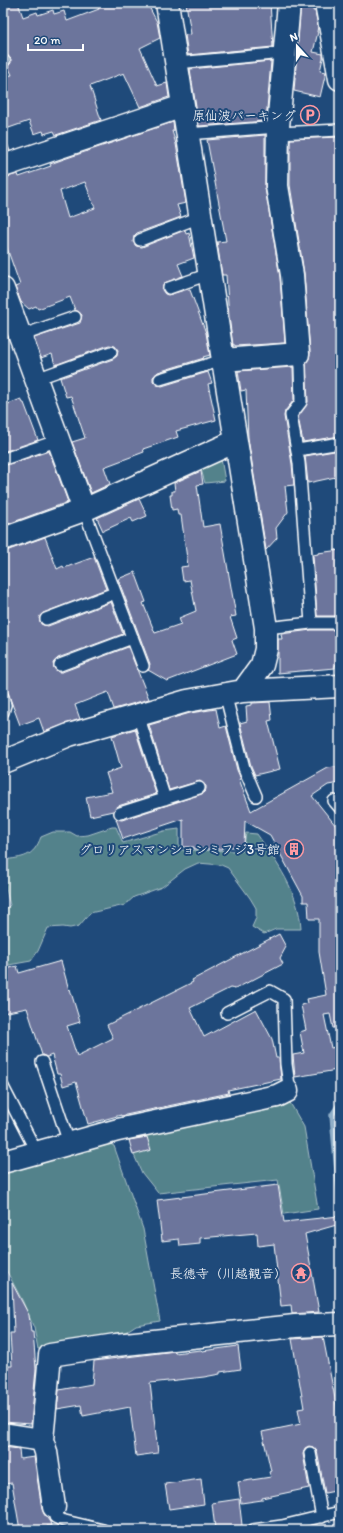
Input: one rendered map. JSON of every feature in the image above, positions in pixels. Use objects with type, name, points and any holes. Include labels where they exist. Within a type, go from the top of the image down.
[{"type":"street","points":[[167,3],[266,628],[266,650],[262,665],[234,692]]},
{"type":"street","points":[[223,360],[298,354],[292,275],[276,186],[278,130],[288,3]]},
{"type":"street","points":[[326,3],[340,79]]},
{"type":"street","points":[[3,166],[183,106]]},
{"type":"street","points":[[3,289],[84,510]]},
{"type":"street","points":[[3,540],[84,510],[236,441]]},
{"type":"street","points":[[3,762],[69,735],[188,701],[234,692],[340,686]]},
{"type":"street","points":[[3,1162],[126,1128],[277,1096],[287,1091]]},
{"type":"street","points":[[54,1507],[46,1452],[42,1440],[50,1355],[116,1345],[295,1326],[340,1324]]},
{"type":"street","points":[[3,1434],[42,1440]]},
{"type":"lane","points":[[177,63],[284,53]]},
{"type":"lane","points":[[187,134],[278,130],[340,130]]},
{"type":"lane","points":[[140,240],[200,217]]},
{"type":"lane","points":[[169,288],[209,274]]},
{"type":"lane","points":[[20,336],[75,317]]},
{"type":"lane","points":[[36,379],[110,352]]},
{"type":"lane","points":[[298,354],[301,402],[291,415],[298,450],[311,623]]},
{"type":"lane","points":[[160,379],[223,360]]},
{"type":"lane","points":[[4,459],[59,440]]},
{"type":"lane","points":[[298,450],[340,443]]},
{"type":"lane","points":[[84,510],[143,666]]},
{"type":"lane","points":[[46,619],[115,593]]},
{"type":"lane","points":[[266,628],[311,623],[340,623]]},
{"type":"lane","points":[[60,665],[132,638]]},
{"type":"lane","points":[[234,692],[244,768],[256,796]]},
{"type":"lane","points":[[3,697],[5,705],[3,712]]},
{"type":"lane","points":[[138,715],[165,798]]},
{"type":"lane","points":[[120,813],[199,788]]},
{"type":"lane","points":[[227,1013],[270,992],[284,999],[286,1064],[289,1085],[287,1091]]},
{"type":"lane","points":[[42,1062],[69,1143]]},
{"type":"lane","points":[[3,1086],[37,1153]]},
{"type":"lane","points":[[310,1453],[322,1517]]},
{"type":"lane","points":[[54,1507],[55,1517],[61,1520],[103,1530]]},
{"type":"lane","points":[[253,1530],[282,1526],[340,1512]]},
{"type":"green space","points":[[220,453],[225,481],[205,483],[201,469],[194,469]]},
{"type":"green space","points":[[116,827],[123,843],[164,831],[179,829],[179,850],[243,851],[246,833],[257,834],[286,878],[296,903],[301,929],[276,929],[264,934],[252,927],[256,918],[256,908],[228,868],[221,865],[198,863],[185,869],[162,887],[134,897],[125,905],[90,913],[79,926],[70,928],[48,928],[38,951],[31,961],[3,966],[3,928],[7,920],[5,910],[10,905],[5,882],[4,860],[22,857],[31,853],[35,849],[41,837],[53,832],[70,832],[77,836],[88,835]]},
{"type":"green space","points":[[289,1101],[304,1127],[318,1209],[284,1214],[278,1180],[158,1193],[142,1173],[134,1155],[128,1134]]},
{"type":"green space","points":[[105,1141],[114,1146],[143,1229],[160,1321],[136,1325],[112,1341],[38,1349],[34,1328],[23,1302],[3,1264],[3,1170]]},
{"type":"building","points":[[3,3],[18,3],[23,17],[37,12],[38,15],[53,10],[54,14],[64,11],[67,21],[99,9],[97,3],[147,3],[157,22],[160,38],[140,48],[157,86],[167,83],[169,97],[140,107],[124,73],[90,86],[101,120],[56,135],[54,131],[44,134],[43,131],[34,134],[29,121],[3,130],[3,76],[12,75],[8,66],[11,63],[11,59],[3,52]]},
{"type":"building","points":[[186,3],[270,3],[273,47],[188,55],[185,35],[191,34]]},
{"type":"building","points":[[301,3],[314,4],[313,11],[315,11],[318,32],[313,52],[323,54],[320,71],[326,72],[320,97],[294,91]]},
{"type":"building","points":[[271,61],[266,121],[199,126],[190,69]]},
{"type":"building","points":[[173,122],[174,131],[172,131],[176,144],[186,203],[177,205],[181,217],[137,233],[134,236],[133,242],[136,246],[142,247],[185,230],[186,234],[189,233],[194,258],[178,264],[183,276],[164,283],[162,290],[168,295],[188,289],[190,290],[206,333],[210,355],[158,372],[153,377],[153,381],[162,386],[208,372],[212,383],[208,384],[216,420],[176,431],[178,437],[143,449],[144,452],[104,467],[110,484],[91,493],[72,442],[85,438],[71,396],[66,397],[60,378],[113,359],[117,356],[118,350],[115,346],[109,345],[55,365],[52,354],[41,358],[34,338],[80,323],[82,315],[75,310],[70,297],[38,309],[36,306],[29,309],[21,302],[15,287],[20,285],[3,237],[3,178],[18,174],[19,177],[51,166],[50,164]],"holes":[[[85,182],[95,208],[68,218],[60,191]]]},
{"type":"building","points":[[265,135],[265,188],[280,277],[285,343],[235,346],[233,345],[229,317],[226,275],[222,275],[217,242],[226,241],[207,140]]},
{"type":"building","points":[[339,137],[340,436],[303,442],[298,417],[308,402],[306,363],[309,359],[310,353],[304,273],[290,185],[290,139]]},
{"type":"building","points":[[3,138],[5,138],[10,151],[3,153]]},
{"type":"building","points":[[293,367],[294,400],[285,411],[284,416],[294,485],[285,486],[288,512],[276,528],[277,538],[266,550],[248,438],[246,390],[241,391],[238,371]]},
{"type":"building","points":[[21,399],[24,403],[38,440],[3,452],[3,406]]},
{"type":"building","points":[[340,450],[340,476],[308,483],[305,456]]},
{"type":"building","points":[[49,451],[68,502],[8,524],[3,511],[3,466]]},
{"type":"building","points":[[201,471],[203,484],[197,485],[203,527],[220,524],[236,616],[230,617],[237,638],[232,640],[237,654],[167,681],[148,670],[150,664],[118,579],[135,572],[146,602],[143,603],[155,633],[181,624],[179,618],[196,611],[190,580],[183,581],[181,567],[188,566],[181,515],[178,515],[177,509],[172,510],[170,495],[172,495],[172,491],[175,491],[174,483]]},
{"type":"building","points":[[139,499],[147,516],[133,522],[131,518],[103,531],[97,518]]},
{"type":"building","points":[[45,537],[57,569],[63,566],[64,568],[94,557],[106,589],[43,613],[39,618],[41,624],[48,626],[111,602],[123,634],[58,658],[53,663],[54,668],[58,672],[62,672],[128,647],[149,699],[114,709],[108,692],[75,705],[80,719],[44,732],[39,718],[20,725],[3,680],[3,552]]},
{"type":"building","points":[[340,550],[340,616],[317,616],[313,555]]},
{"type":"building","points":[[311,630],[340,630],[340,664],[335,665],[335,668],[278,673],[278,639],[282,639],[281,634]]},
{"type":"building","points":[[270,702],[272,720],[268,721],[280,769],[255,775],[251,766],[240,723],[247,721],[246,706],[252,705],[252,703]]},
{"type":"building","points":[[216,709],[220,728],[226,726],[237,770],[241,779],[239,779],[251,811],[328,768],[340,766],[340,783],[328,785],[312,796],[340,831],[340,1028],[333,1028],[330,1014],[324,1015],[331,1048],[335,1047],[338,1063],[335,1064],[337,1070],[295,1077],[293,1055],[304,1053],[300,1032],[306,1030],[301,1005],[308,1003],[307,999],[326,995],[319,952],[319,919],[309,919],[308,902],[303,902],[303,896],[270,835],[245,821],[244,847],[194,849],[194,847],[183,847],[183,819],[123,839],[116,819],[122,820],[204,793],[206,786],[200,781],[169,790],[149,725],[190,713]]},
{"type":"building","points":[[135,729],[156,794],[118,806],[113,811],[90,816],[86,797],[112,792],[106,773],[121,768],[112,736]]},
{"type":"building","points":[[279,934],[286,947],[280,958],[283,964],[235,989],[230,988],[190,1008],[204,1037],[256,1009],[272,1039],[276,1058],[279,1058],[281,1079],[228,1090],[229,1093],[121,1115],[88,1124],[76,1082],[63,1086],[60,1074],[57,1074],[52,1055],[47,1057],[42,1055],[27,1008],[3,1013],[3,970],[17,966],[19,973],[61,961],[80,1022],[67,1026],[77,1056],[113,1038],[107,1025],[193,982],[192,980]]},
{"type":"building","points":[[147,1137],[151,1150],[133,1155],[129,1140]]},
{"type":"building","name":"長徳寺（川越観音）","points":[[278,1185],[284,1222],[339,1216],[340,1224],[305,1234],[319,1312],[292,1314],[291,1305],[281,1306],[274,1244],[258,1246],[257,1233],[200,1238],[200,1244],[180,1246],[179,1239],[162,1241],[157,1200]]},
{"type":"building","points":[[12,1283],[29,1315],[31,1332],[33,1332],[36,1369],[31,1424],[3,1422],[7,1380],[4,1379],[6,1366],[12,1366],[10,1333],[14,1333]]},
{"type":"building","points":[[323,1337],[338,1414],[340,1414],[340,1490],[325,1493],[317,1451],[313,1447],[309,1446],[305,1448],[303,1454],[309,1488],[262,1498],[262,1500],[241,1503],[238,1482],[271,1477],[262,1432],[301,1424],[298,1409],[304,1408],[292,1339]]},
{"type":"building","points":[[238,1346],[241,1369],[220,1372],[220,1374],[204,1377],[150,1383],[158,1453],[136,1456],[130,1407],[83,1416],[81,1405],[57,1409],[59,1390],[92,1384],[94,1361],[175,1351],[175,1353],[202,1351]]},
{"type":"building","points":[[3,1447],[19,1449],[20,1459],[34,1457],[42,1509],[51,1526],[47,1526],[48,1530],[20,1530],[12,1483],[4,1484],[3,1482]]},
{"type":"building","points":[[201,1479],[204,1504],[169,1509],[165,1484]]},
{"type":"building","points":[[239,1499],[242,1525],[240,1527],[215,1529],[212,1503]]},
{"type":"waterway","points":[[340,1103],[332,1115],[340,1204]]},
{"type":"place","name":"原仙波パーキング","points":[[310,115]]},
{"type":"place","name":"グロリアスマンションミフジ3号館","points":[[294,849]]},
{"type":"place","name":"長徳寺（川越観音）","points":[[301,1273]]}]
